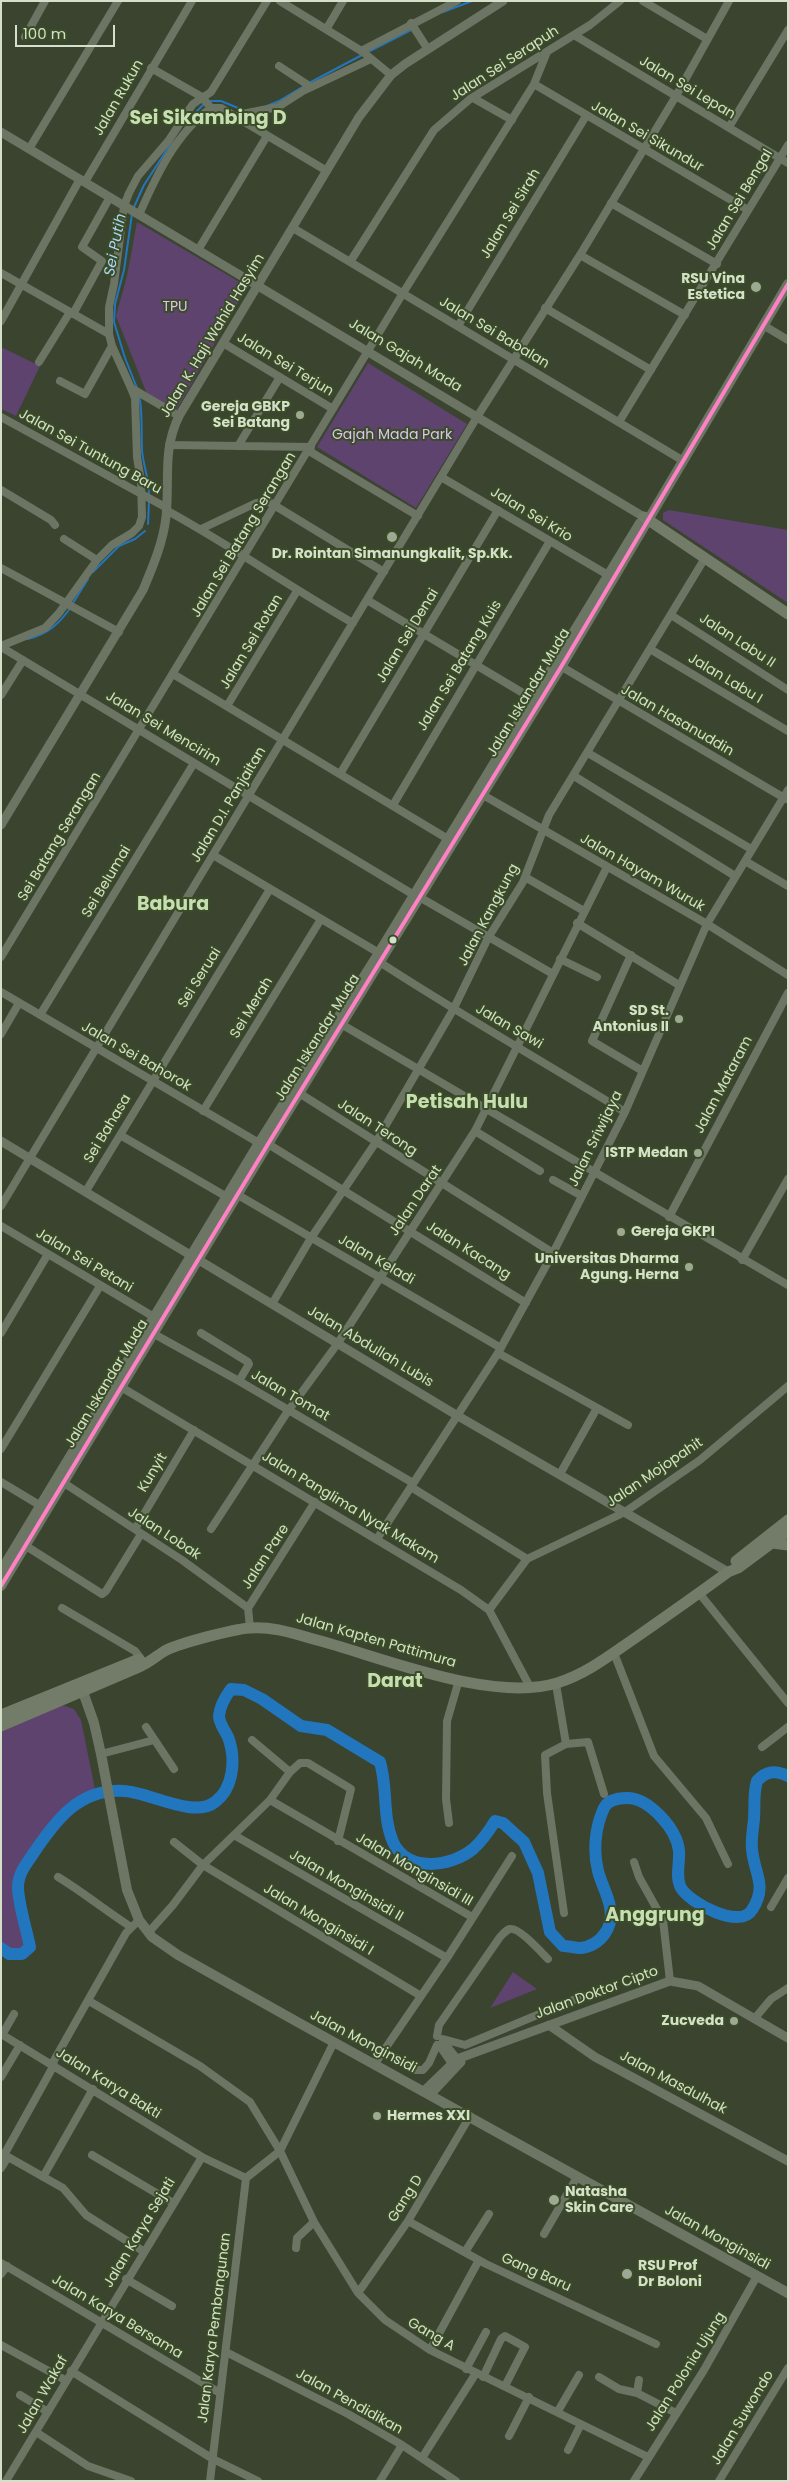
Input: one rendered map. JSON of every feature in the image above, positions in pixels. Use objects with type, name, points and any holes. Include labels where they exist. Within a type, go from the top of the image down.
[{"type":"main road","name":"Jalan Iskandar Muda","points":[[6,1568],[26,1546],[64,1483],[154,1317],[195,1258],[338,1022],[382,958],[533,699],[558,665],[788,284]]},
{"type":"main road","name":"Jalan Iskandar Muda","points":[[451,841],[483,795],[608,575],[647,519]]},
{"type":"main road","name":"Jalan Gajah Mada","points":[[647,519],[788,614]]},
{"type":"main road","name":"Jalan Iskandar Muda","points":[[264,1145],[299,1094],[338,1022]]},
{"type":"main road","name":"Jalan Iskandar Muda","points":[[1,1586],[6,1568],[41,1506],[118,1385],[154,1334],[195,1258]]},
{"type":"main road","name":"Jalan Kapten Pattimura","points":[[728,1572],[733,1562],[785,1532]]},
{"type":"main road","name":"Jalan Kapten Pattimura","points":[[1,1715],[158,1652],[218,1634],[250,1628],[290,1632],[459,1680],[490,1686],[530,1687],[556,1684],[593,1667],[728,1572],[738,1568],[785,1532]]},
{"type":"main road","name":"Jalan Kapten Pattimura","points":[[1,1726],[137,1668],[156,1659],[158,1652]]},
{"type":"main road","name":"Jalan Monginsidi","points":[[83,1692],[94,1722],[123,1873],[135,1923],[178,1955],[788,2293]]},
{"type":"street","points":[[25,37],[45,1]]},
{"type":"street","points":[[29,149],[118,1]]},
{"type":"street","name":"Jalan Rukun","points":[[1,320],[192,1]]},
{"type":"street","points":[[138,214],[153,183],[190,124],[207,102],[210,92],[267,1]]},
{"type":"street","points":[[280,1],[327,28],[366,54],[392,75]]},
{"type":"street","points":[[327,28],[343,1]]},
{"type":"street","points":[[236,117],[242,114],[278,108],[309,85],[457,1]]},
{"type":"street","name":"Jalan K. Haji Wahid Hasyim","points":[[1,825],[143,590],[159,549],[167,509],[166,459],[179,416],[359,117],[392,75],[428,48],[503,1]]},
{"type":"street","name":"Jalan Sei Serapuh","points":[[350,262],[434,130],[473,98],[574,35],[620,1]]},
{"type":"street","points":[[643,1],[707,39]]},
{"type":"street","name":"Jalan D.I. Panjaitan","points":[[1,1206],[477,417],[644,150],[729,1]]},
{"type":"street","points":[[413,27],[428,48]]},
{"type":"street","points":[[729,127],[788,30]]},
{"type":"street","name":"Jalan Sei Lepan","points":[[574,35],[788,163]]},
{"type":"street","name":"Jalan Sei Batang Serangan","points":[[139,730],[277,505],[403,293],[534,84],[547,52]]},
{"type":"street","points":[[279,66],[309,85]]},
{"type":"street","points":[[151,68],[327,171]]},
{"type":"street","name":"Jalan Sei Sikundur","points":[[534,84],[748,210]]},
{"type":"street","points":[[473,98],[512,120]]},
{"type":"street","points":[[3,648],[45,628],[66,604],[97,560],[112,545],[137,529],[142,516],[147,498],[136,447],[136,410],[133,389],[112,346],[109,307],[125,206],[138,176],[169,140],[186,114],[207,102]]},
{"type":"street","name":"Jalan Sei Sirah","points":[[458,326],[586,116]]},
{"type":"street","name":"Jalan Gajah Mada","points":[[1,132],[647,519]]},
{"type":"street","points":[[198,250],[267,136]]},
{"type":"street","name":"Jalan Sei Bengal","points":[[619,422],[686,315],[788,144]]},
{"type":"street","points":[[39,362],[72,313],[102,261],[82,247],[110,198]]},
{"type":"street","points":[[611,204],[717,264]]},
{"type":"street","name":"Jalan Sei Babalan","points":[[293,228],[682,460]]},
{"type":"street","points":[[580,255],[686,315]]},
{"type":"street","points":[[1,273],[110,334]]},
{"type":"street","points":[[545,308],[651,370]]},
{"type":"street","points":[[763,325],[788,340]]},
{"type":"street","name":"Jalan Sei Terjun","points":[[223,343],[333,409]]},
{"type":"street","points":[[60,381],[85,394],[112,346]]},
{"type":"street","points":[[238,446],[280,377]]},
{"type":"street","points":[[133,389],[179,416]]},
{"type":"street","name":"Jalan Sei Tuntung Baru","points":[[1,417],[202,529],[297,591],[353,623]]},
{"type":"street","points":[[169,444],[310,449],[418,516]]},
{"type":"street","name":"Jalan Sei Krio","points":[[442,476],[608,575]]},
{"type":"street","points":[[1,490],[51,520],[55,525]]},
{"type":"street","points":[[202,529],[256,503],[270,502],[384,572]]},
{"type":"street","name":"Jalan Sei Denai","points":[[340,774],[498,510]]},
{"type":"street","points":[[64,538],[97,560]]},
{"type":"street","name":"Jalan Sei Batang Kuis","points":[[393,805],[550,541]]},
{"type":"street","name":"Jalan Kangkung","points":[[272,1304],[311,1238],[376,1142],[453,1010],[474,971],[488,938],[525,877],[549,815],[705,558]]},
{"type":"street","points":[[1,568],[119,632]]},
{"type":"street","name":"Jalan Sei Rotan","points":[[228,706],[297,591]]},
{"type":"street","points":[[367,600],[533,699]]},
{"type":"street","name":"Jalan Labu II","points":[[671,615],[788,690]]},
{"type":"street","name":"Jalan Sei Mencirim","points":[[3,648],[417,896],[553,974]]},
{"type":"street","name":"Jalan Labu I","points":[[650,649],[788,731]]},
{"type":"street","points":[[1,695],[23,660]]},
{"type":"street","name":"Jalan Hasanuddin","points":[[558,665],[786,796]]},
{"type":"street","points":[[173,674],[451,841]]},
{"type":"street","name":"Sei Batang Serangan","points":[[1,957],[139,730]]},
{"type":"street","points":[[588,753],[751,849]]},
{"type":"street","name":"Sei Belumai","points":[[40,1015],[194,763]]},
{"type":"street","points":[[574,776],[735,876]]},
{"type":"street","name":"Jalan Hayam Wuruk","points":[[483,795],[707,924],[788,975]]},
{"type":"street","name":"Jalan Sriwijaya","points":[[377,1539],[500,1350],[526,1303],[625,1112],[641,1070],[707,924],[751,849],[786,796]]},
{"type":"street","name":"Jalan Sawi","points":[[213,855],[321,919],[382,958],[453,1010],[519,1046],[625,1112]]},
{"type":"street","points":[[745,861],[788,886]]},
{"type":"street","name":"Jalan Darat","points":[[211,1529],[288,1411],[338,1343],[476,1131],[519,1046],[577,923],[607,867]]},
{"type":"street","points":[[525,877],[584,911]]},
{"type":"street","name":"Sei Seruai","points":[[152,1080],[270,889]]},
{"type":"street","name":"Sei Merah","points":[[204,1110],[321,919]]},
{"type":"street","points":[[577,923],[679,985]]},
{"type":"street","points":[[631,955],[592,1041],[641,1070]]},
{"type":"street","points":[[560,959],[597,977]]},
{"type":"street","name":"Jalan Sei Bahorok","points":[[1,992],[264,1145]]},
{"type":"street","name":"Jalan Mataram","points":[[669,1216],[788,993]]},
{"type":"street","points":[[1,1034],[19,1003]]},
{"type":"street","points":[[338,1022],[488,1108],[742,1260],[788,1285]]},
{"type":"street","name":"Sei Bahasa","points":[[86,1191],[152,1080]]},
{"type":"street","name":"Jalan Terong","points":[[299,1094],[553,1253]]},
{"type":"street","points":[[476,1131],[540,1171]]},
{"type":"street","name":"Jalan Keladi","points":[[120,1135],[233,1198],[311,1238],[628,1425]]},
{"type":"street","name":"Jalan Abdullah Lubis","points":[[1,1141],[458,1416],[728,1572]]},
{"type":"street","name":"Jalan Kacang","points":[[264,1145],[345,1190],[526,1303]]},
{"type":"street","points":[[742,1260],[788,1179]]},
{"type":"street","points":[[553,1180],[582,1196]]},
{"type":"street","name":"Jalan Sei Petani","points":[[1,1226],[154,1317]]},
{"type":"street","points":[[1,1333],[48,1254]]},
{"type":"street","points":[[1,1449],[100,1286]]},
{"type":"street","points":[[202,1333],[248,1362],[249,1364],[239,1381]]},
{"type":"street","name":"Jalan Tomat","points":[[154,1334],[239,1381],[412,1485],[526,1559]]},
{"type":"street","name":"Jalan Panglima Nyak Makam","points":[[118,1385],[316,1502],[461,1590],[489,1610],[530,1687]]},
{"type":"street","name":"Jalan Mojopahit","points":[[489,1610],[526,1559],[625,1512],[700,1460],[788,1386]]},
{"type":"street","points":[[560,1474],[597,1408]]},
{"type":"street","name":"Kunyit","points":[[26,1546],[102,1594],[106,1591],[194,1430]]},
{"type":"street","points":[[1,1482],[41,1506]]},
{"type":"street","name":"Jalan Lobak","points":[[64,1483],[248,1608]]},
{"type":"street","name":"Jalan Pare","points":[[250,1628],[248,1608],[316,1502]]},
{"type":"street","points":[[699,1593],[788,1704]]},
{"type":"street","points":[[62,1608],[135,1651],[141,1659]]},
{"type":"street","points":[[614,1653],[654,1756],[706,1818],[728,1864]]},
{"type":"street","points":[[449,1822],[446,1799],[447,1721],[459,1680]]},
{"type":"street","points":[[556,1684],[566,1744]]},
{"type":"street","points":[[146,1727],[174,1769]]},
{"type":"street","points":[[762,1748],[788,1727]]},
{"type":"street","points":[[101,1754],[154,1740]]},
{"type":"street","points":[[252,1740],[290,1772]]},
{"type":"street","points":[[564,1913],[546,1794],[544,1759],[547,1753],[566,1744],[585,1741],[589,1743],[604,1794]]},
{"type":"street","points":[[148,1933],[174,1905],[203,1865],[270,1800],[290,1772],[300,1763],[308,1763],[352,1789],[338,1841]]},
{"type":"street","name":"Jalan Monginsidi III","points":[[270,1800],[472,1917],[447,1958],[374,2065]]},
{"type":"street","name":"Jalan Monginsidi II","points":[[234,1835],[447,1958]]},
{"type":"street","name":"Jalan Monginsidi I","points":[[174,1842],[203,1865],[421,1996]]},
{"type":"street","points":[[472,1917],[512,1856]]},
{"type":"street","points":[[634,1862],[639,1877],[662,1920],[670,1981]]},
{"type":"street","points":[[1,2168],[5,2155],[53,2065],[135,1923],[92,1902],[79,1890],[58,1877]]},
{"type":"street","points":[[771,1907],[788,1878]]},
{"type":"street","points":[[396,2058],[412,2069],[423,2070],[428,2065],[440,2041],[439,2025],[500,1936],[508,1930],[513,1929],[521,1933],[548,1959]]},
{"type":"street","name":"Jalan Doktor Cipto","points":[[428,2092],[458,2062],[549,2025],[670,1981],[698,1986],[788,2038]]},
{"type":"street","points":[[754,2018],[771,1999],[788,1988]]},
{"type":"street","points":[[440,2041],[465,2045],[583,1996]]},
{"type":"street","name":"Gang A","points":[[89,2001],[149,2035],[242,2094],[254,2106],[280,2151],[314,2222],[358,2293],[395,2329],[466,2369],[530,2397],[648,2457]]},
{"type":"street","points":[[2,2035],[14,2014]]},
{"type":"street","name":"Jalan Masdulhak","points":[[549,2025],[595,2057],[788,2161]]},
{"type":"street","name":"Jalan Karya Bakti","points":[[2,2035],[202,2156],[246,2178]]},
{"type":"street","points":[[440,2041],[458,2062]]},
{"type":"street","points":[[246,2178],[280,2151],[334,2042]]},
{"type":"street","points":[[1,2077],[20,2045]]},
{"type":"street","points":[[43,2177],[93,2089]]},
{"type":"street","name":"Gang D","points":[[358,2293],[408,2221],[470,2116]]},
{"type":"street","points":[[5,2155],[67,2191],[88,2217],[143,2251]]},
{"type":"street","points":[[92,2156],[173,2203]]},
{"type":"street","name":"Jalan Karya Sejati","points":[[100,2322],[202,2156]]},
{"type":"street","points":[[544,2234],[577,2177]]},
{"type":"street","name":"Jalan Karya Pembangunan","points":[[210,2481],[246,2178]]},
{"type":"street","points":[[465,2252],[490,2214]]},
{"type":"street","name":"Gang Baru","points":[[408,2221],[479,2260],[656,2344]]},
{"type":"street","points":[[296,2248],[297,2238],[314,2222]]},
{"type":"street","points":[[430,2350],[479,2260]]},
{"type":"street","points":[[1,2274],[4,2264]]},
{"type":"street","name":"Jalan Karya Bersama","points":[[4,2264],[220,2393]]},
{"type":"street","name":"Jalan Polonia Ujung","points":[[634,2481],[709,2362],[757,2276]]},
{"type":"street","points":[[126,2279],[172,2306]]},
{"type":"street","name":"Jalan Wakaf","points":[[6,2481],[100,2322]]},
{"type":"street","points":[[466,2369],[486,2332]]},
{"type":"street","points":[[422,2458],[480,2375],[501,2339],[505,2336],[525,2347],[505,2386]]},
{"type":"street","points":[[1,2345],[65,2380]]},
{"type":"street","name":"Jalan Pendidikan","points":[[226,2352],[332,2406],[402,2445],[422,2458],[444,2478],[456,2481]]},
{"type":"street","name":"Jalan Suwondo","points":[[719,2481],[788,2368]]},
{"type":"street","points":[[71,2371],[212,2459],[258,2481]]},
{"type":"street","points":[[558,2411],[579,2375]]},
{"type":"street","points":[[599,2377],[622,2391],[637,2393],[676,2413]]},
{"type":"street","points":[[637,2393],[638,2380]]},
{"type":"street","points":[[20,2395],[48,2412]]},
{"type":"street","points":[[509,2436],[530,2397]]},
{"type":"street","points":[[568,2450],[581,2424]]},
{"type":"street","points":[[36,2432],[88,2466],[131,2481]]},
{"type":"street","points":[[380,2481],[402,2445]]},
{"type":"green space","name":"TPU","points":[[137,222],[243,284],[243,294],[176,411],[147,394],[116,316],[127,276]]},
{"type":"green space","points":[[1,347],[40,366],[16,416],[1,409]]},
{"type":"green space","name":"Gajah Mada Park","points":[[368,363],[467,424],[416,508],[317,447]]},
{"type":"green space","points":[[669,510],[788,530],[788,603],[663,520],[663,513]]},
{"type":"green space","points":[[62,1705],[74,1709],[81,1720],[96,1794],[72,1806],[59,1818],[36,1846],[27,1861],[20,1875],[18,1893],[30,1947],[9,1954],[1,1949],[1,1729]]},
{"type":"green space","points":[[513,1972],[537,1989],[490,2008]]},
{"type":"waterway","name":"Sei Putih","points":[[443,12],[472,1]]},
{"type":"waterway","name":"Sei Putih","points":[[368,52],[413,29]]},
{"type":"waterway","name":"Sei Putih","points":[[309,83],[362,55]]},
{"type":"waterway","name":"Sei Putih","points":[[267,106],[304,86]]},
{"type":"waterway","name":"Sei Putih","points":[[210,101],[221,101],[243,110]]},
{"type":"waterway","name":"Sei Putih","points":[[184,124],[204,104]]},
{"type":"waterway","name":"Sei Putih","points":[[134,207],[144,185],[172,142]]},
{"type":"waterway","name":"Sei Putih","points":[[132,214],[124,270],[115,304],[114,322],[137,388]]},
{"type":"waterway","name":"Sei Putih","points":[[139,395],[142,450],[149,497]]},
{"type":"waterway","name":"Sei Putih","points":[[148,524],[149,501]]},
{"type":"waterway","name":"Sei Putih","points":[[93,572],[119,546],[135,539],[145,531]]},
{"type":"waterway","name":"Sei Putih","points":[[73,603],[88,579]]},
{"type":"waterway","name":"Sei Putih","points":[[28,639],[53,627],[71,607]]},
{"type":"waterway","points":[[1,1948],[9,1954],[22,1954],[30,1947],[19,1901],[19,1878],[25,1865],[50,1830],[70,1809],[81,1801],[108,1791],[124,1791],[195,1808],[215,1802],[221,1796],[230,1781],[232,1754],[231,1745],[219,1716],[223,1702],[231,1689],[244,1690],[262,1699],[301,1726],[327,1730],[380,1762],[384,1782],[387,1822],[393,1842],[408,1859],[430,1864],[453,1860],[473,1849],[495,1821],[503,1823],[524,1842],[538,1873],[550,1932],[563,1946],[581,1948],[588,1946],[600,1939],[608,1928],[611,1914],[610,1907],[598,1871],[595,1847],[599,1823],[604,1808],[608,1803],[617,1799],[635,1799],[644,1803],[661,1816],[677,1842],[679,1851],[678,1879],[681,1888],[694,1901],[704,1907],[727,1916],[737,1917],[746,1915],[752,1910],[759,1893],[760,1886],[753,1858],[752,1845],[757,1781],[771,1772],[788,1776]]},
{"type":"transit line","points":[[1,1586],[268,1144],[561,667],[788,284]]},
{"type":"place","name":"RSU Vina Estetica","points":[[756,287]]},
{"type":"place","name":"Gereja GBKP Sei Batang","points":[[300,415]]},
{"type":"place","name":"Dr. Rointan Simanungkalit, Sp.Kk.","points":[[392,537]]},
{"type":"place","name":"SD St. Antonius II","points":[[679,1019]]},
{"type":"place","name":"ISTP Medan","points":[[698,1153]]},
{"type":"place","name":"Gereja GKPI","points":[[621,1232]]},
{"type":"place","name":"Universitas Dharma Agung. Herna","points":[[689,1267]]},
{"type":"place","name":"Zucveda","points":[[734,2021]]},
{"type":"place","name":"Hermes XXI","points":[[377,2116]]},
{"type":"place","name":"Natasha Skin Care","points":[[554,2200]]},
{"type":"place","name":"RSU Prof Dr Boloni","points":[[627,2274]]},
{"type":"district","name":"Sei Sikambing D","points":[[208,119]]},
{"type":"district","name":"Babura","points":[[173,905]]},
{"type":"district","name":"Petisah Hulu","points":[[467,1103]]},
{"type":"district","name":"Darat","points":[[395,1682]]},
{"type":"district","name":"Anggrung","points":[[655,1916]]}]
